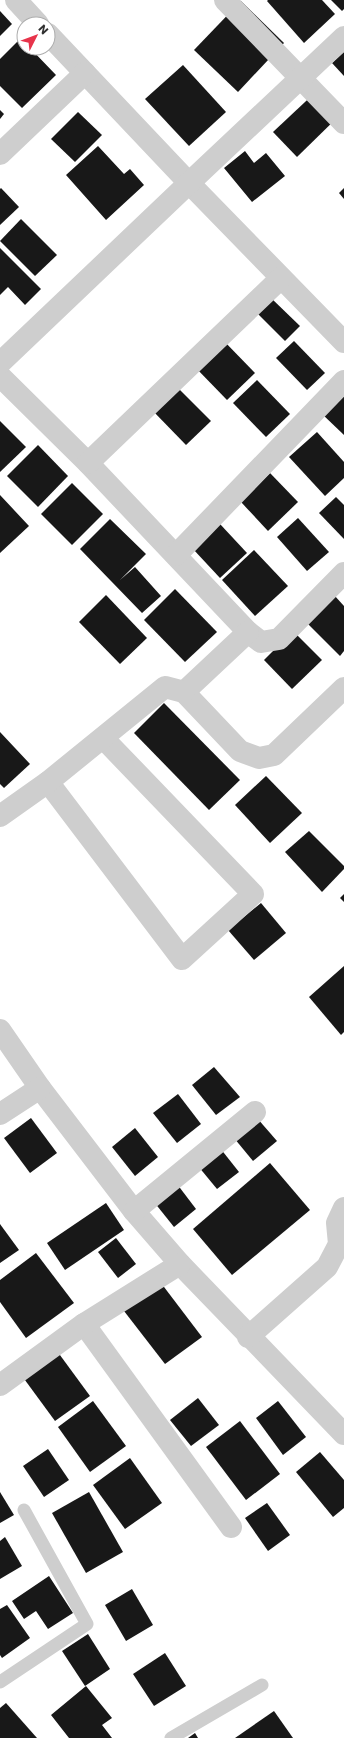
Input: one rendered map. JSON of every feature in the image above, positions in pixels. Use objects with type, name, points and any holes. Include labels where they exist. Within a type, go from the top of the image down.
[{"type":"street","points":[[16,0],[31,16]]},
{"type":"street","points":[[225,0],[344,123]]},
{"type":"street","points":[[0,363],[344,37]]},
{"type":"street","points":[[56,42],[189,183],[344,342]]},
{"type":"street","points":[[0,154],[85,73]]},
{"type":"street","points":[[88,463],[281,278]]},
{"type":"street","points":[[0,376],[88,463],[248,632],[261,642],[279,639],[344,573]]},
{"type":"street","points":[[176,555],[344,381]]},
{"type":"street","points":[[184,692],[248,632]]},
{"type":"street","points":[[0,816],[48,782],[104,739],[166,687],[184,692],[240,752],[259,758],[274,755],[344,688]]},
{"type":"street","points":[[48,782],[182,959],[253,894],[104,739]]},
{"type":"street","points":[[0,1030],[40,1088],[134,1211],[180,1264],[344,1434]]},
{"type":"street","points":[[0,1114],[40,1088]]},
{"type":"street","points":[[134,1211],[255,1112]]},
{"type":"street","points":[[248,1336],[327,1267],[339,1244],[338,1223],[344,1208]]},
{"type":"street","points":[[0,1385],[84,1324],[180,1264]]},
{"type":"street","points":[[84,1324],[231,1527]]},
{"type":"lane","points":[[0,1682],[88,1624],[24,1510]]},
{"type":"lane","points":[[171,1738],[262,1685]]},
{"type":"building","points":[[322,0],[335,14],[304,43],[267,1]]},
{"type":"building","points":[[331,0],[344,0],[344,9],[342,11]]},
{"type":"building","points":[[241,1],[284,43],[238,92],[194,50]]},
{"type":"building","points":[[0,11],[12,24],[0,36]]},
{"type":"building","points":[[16,43],[16,56],[38,56],[56,75],[22,108],[0,86],[0,59]]},
{"type":"building","points":[[344,52],[344,76],[332,63]]},
{"type":"building","points":[[183,65],[226,112],[189,146],[145,99]]},
{"type":"building","points":[[321,87],[344,111],[297,157],[273,132]]},
{"type":"building","points":[[0,110],[4,114],[0,119]]},
{"type":"building","points":[[78,112],[102,135],[75,162],[51,139]]},
{"type":"building","points":[[98,146],[124,174],[130,169],[144,185],[106,220],[66,175]]},
{"type":"building","points":[[245,151],[254,163],[266,153],[285,176],[252,202],[224,168]]},
{"type":"building","points":[[1,188],[19,207],[0,225],[0,189]]},
{"type":"building","points":[[344,188],[344,199],[339,193]]},
{"type":"building","points":[[21,219],[57,255],[35,276],[0,241]]},
{"type":"building","points":[[0,248],[41,289],[25,305],[8,287],[0,295]]},
{"type":"building","points":[[270,297],[300,326],[285,341],[256,312]]},
{"type":"building","points":[[222,339],[255,373],[227,400],[194,366]]},
{"type":"building","points":[[294,341],[325,373],[307,390],[276,358]]},
{"type":"building","points":[[257,380],[290,414],[266,437],[233,403]]},
{"type":"building","points":[[176,386],[211,421],[186,445],[152,410]]},
{"type":"building","points":[[344,395],[344,435],[321,413]]},
{"type":"building","points":[[0,421],[26,447],[0,472]]},
{"type":"building","points":[[317,432],[344,462],[344,478],[325,496],[289,457]]},
{"type":"building","points":[[38,445],[68,476],[38,507],[7,476]]},
{"type":"building","points":[[270,473],[298,502],[268,531],[241,502]]},
{"type":"building","points":[[72,483],[103,514],[72,545],[41,514]]},
{"type":"building","points":[[0,495],[29,526],[0,553]]},
{"type":"building","points":[[336,497],[344,505],[344,539],[319,513]]},
{"type":"building","points":[[298,518],[329,552],[307,571],[277,537]]},
{"type":"building","points":[[110,519],[146,554],[120,580],[135,567],[161,596],[142,613],[80,549]]},
{"type":"building","points":[[220,524],[247,553],[220,578],[193,549]]},
{"type":"building","points":[[254,550],[288,586],[255,616],[222,580]]},
{"type":"building","points":[[175,589],[217,632],[185,662],[144,620]]},
{"type":"building","points":[[106,595],[147,638],[120,664],[79,622]]},
{"type":"building","points":[[334,595],[344,606],[344,651],[340,656],[306,622]]},
{"type":"building","points":[[293,631],[322,660],[292,689],[264,660]]},
{"type":"building","points":[[164,703],[240,780],[209,810],[134,733]]},
{"type":"building","points":[[0,732],[30,764],[4,788],[0,784]]},
{"type":"building","points":[[266,776],[302,813],[270,843],[235,805]]},
{"type":"building","points":[[309,831],[344,866],[344,869],[322,892],[285,852]]},
{"type":"building","points":[[344,894],[344,902],[340,898]]},
{"type":"building","points":[[261,903],[286,933],[254,960],[228,930]]},
{"type":"building","points":[[344,966],[344,1032],[341,1035],[309,997]]},
{"type":"building","points":[[214,1067],[240,1097],[216,1115],[192,1085]]},
{"type":"building","points":[[178,1094],[201,1124],[177,1143],[153,1113]]},
{"type":"building","points":[[31,1118],[57,1153],[30,1173],[4,1138]]},
{"type":"building","points":[[257,1118],[277,1141],[253,1161],[234,1138]]},
{"type":"building","points":[[135,1128],[158,1157],[135,1176],[112,1147]]},
{"type":"building","points":[[220,1148],[239,1172],[217,1189],[198,1166]]},
{"type":"building","points":[[270,1163],[310,1210],[232,1275],[193,1229]]},
{"type":"building","points":[[177,1184],[196,1209],[174,1227],[154,1202]]},
{"type":"building","points":[[106,1203],[124,1230],[65,1270],[47,1243]]},
{"type":"building","points":[[0,1224],[19,1250],[0,1263]]},
{"type":"building","points":[[116,1238],[136,1264],[118,1278],[98,1252]]},
{"type":"building","points":[[36,1253],[74,1303],[26,1338],[0,1302],[0,1280]]},
{"type":"building","points":[[161,1283],[202,1337],[165,1364],[124,1311]]},
{"type":"building","points":[[57,1351],[90,1396],[55,1421],[22,1376]]},
{"type":"building","points":[[198,1398],[219,1425],[191,1446],[170,1420]]},
{"type":"building","points":[[93,1401],[126,1446],[90,1472],[58,1427]]},
{"type":"building","points":[[278,1401],[306,1437],[283,1455],[256,1418]]},
{"type":"building","points":[[240,1421],[280,1474],[246,1500],[206,1447]]},
{"type":"building","points":[[48,1449],[69,1480],[44,1497],[23,1466]]},
{"type":"building","points":[[320,1452],[344,1480],[344,1508],[333,1517],[296,1472]]},
{"type":"building","points":[[130,1458],[162,1503],[125,1529],[93,1485]]},
{"type":"building","points":[[0,1492],[14,1515],[0,1523]]},
{"type":"building","points":[[89,1492],[123,1552],[86,1573],[52,1513]]},
{"type":"building","points":[[267,1503],[290,1535],[268,1551],[245,1518]]},
{"type":"building","points":[[5,1537],[22,1566],[0,1579],[0,1541]]},
{"type":"building","points":[[49,1576],[73,1613],[48,1629],[36,1611],[24,1619],[12,1601]]},
{"type":"building","points":[[132,1589],[153,1625],[126,1641],[105,1605]]},
{"type":"building","points":[[7,1605],[30,1638],[2,1658],[0,1655],[0,1609]]},
{"type":"building","points":[[88,1634],[110,1669],[85,1686],[62,1651]]},
{"type":"building","points":[[165,1653],[186,1686],[154,1706],[133,1674]]},
{"type":"building","points":[[86,1686],[112,1718],[102,1725],[112,1738],[69,1738],[51,1715]]},
{"type":"building","points":[[6,1703],[37,1738],[0,1738],[0,1708]]},
{"type":"building","points":[[274,1711],[293,1738],[235,1738]]},
{"type":"building","points":[[195,1733],[198,1738],[188,1738]]}]
